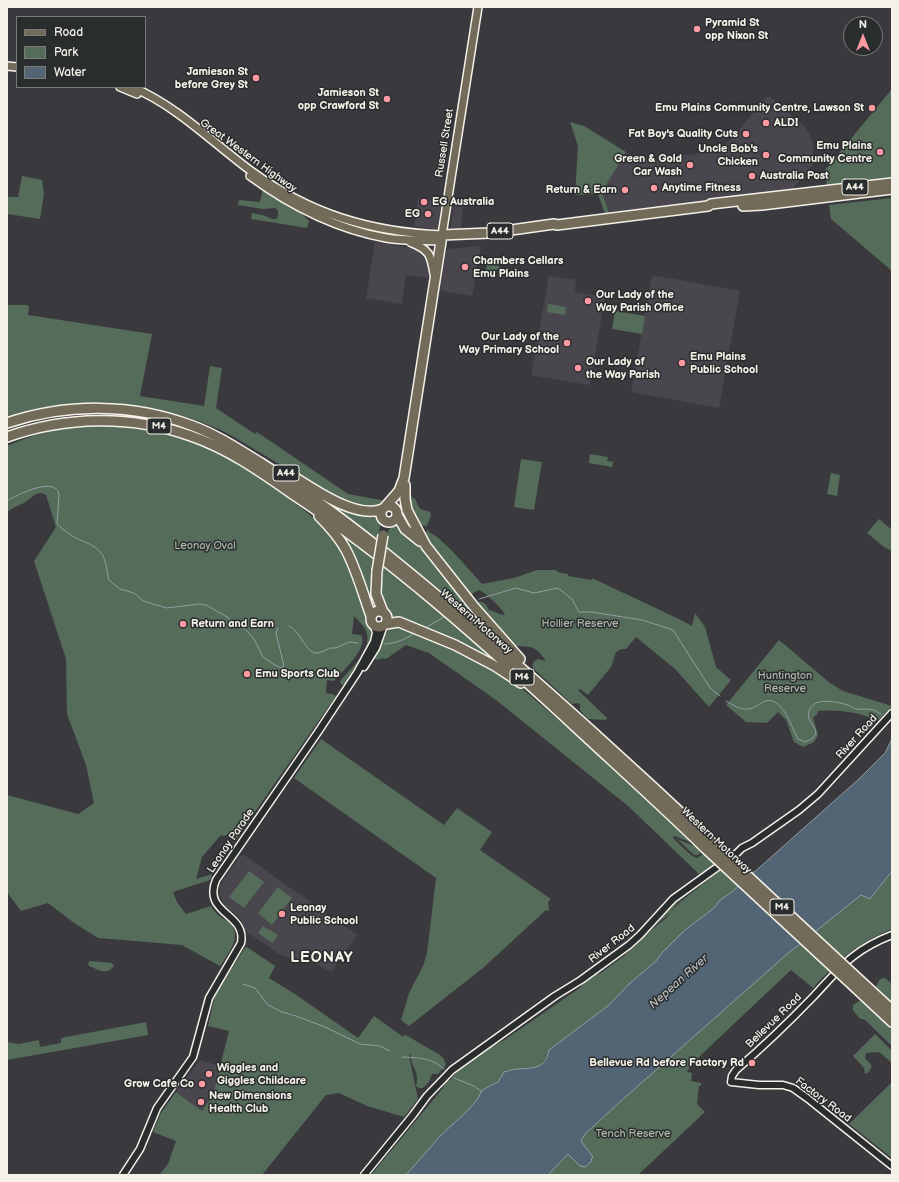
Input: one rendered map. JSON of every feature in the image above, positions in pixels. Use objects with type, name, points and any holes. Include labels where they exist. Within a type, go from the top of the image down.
[{"type":"highway","name":"Great Western Highway","points":[[442,238],[470,240],[495,237],[557,225],[708,206],[711,204],[892,183]]},
{"type":"highway","name":"Great Western Highway","points":[[708,206],[711,208],[762,205],[892,189]]},
{"type":"highway","name":"Russell Street","points":[[397,512],[404,482],[442,238]]},
{"type":"highway","name":"Western Motorway","points":[[7,423],[55,411],[82,408],[102,408],[153,414],[192,426],[227,442],[294,485],[359,532],[443,605]]},
{"type":"highway","name":"Western Motorway","points":[[7,437],[40,427],[78,421],[111,420],[150,425],[191,436],[227,451],[246,462],[355,538],[456,615],[515,672],[593,737],[849,976],[892,1022]]},
{"type":"highway","name":"A44","points":[[192,426],[202,427],[231,440],[263,460],[348,507],[371,512],[391,506],[397,512]]},
{"type":"highway","name":"Russell Street","points":[[384,508],[399,491],[404,482]]},
{"type":"highway","name":"M4","points":[[404,482],[407,510],[426,546],[462,592],[524,663],[581,718],[593,737]]},
{"type":"highway","name":"M4","points":[[296,496],[323,521],[334,533],[345,549],[356,572],[372,618]]},
{"type":"highway","points":[[384,508],[381,514],[387,521]]},
{"type":"highway","name":"M4","points":[[397,512],[405,529],[426,546]]},
{"type":"highway","points":[[387,521],[395,520],[397,512]]},
{"type":"highway","points":[[387,521],[377,571],[376,594],[372,618],[378,627],[395,622],[409,626],[474,654],[512,676],[531,691],[576,732],[593,737]]},
{"type":"highway","points":[[376,594],[387,619],[385,625]]},
{"type":"highway","points":[[372,618],[376,611],[383,612]]},
{"type":"highway","name":"Western Motorway","points":[[849,976],[892,1010]]},
{"type":"main road","name":"Russell Street","points":[[442,238],[478,7]]},
{"type":"main road","name":"Great Western Highway","points":[[122,88],[144,97],[161,107],[250,176],[295,206],[351,229],[379,236],[403,240],[442,238]]},
{"type":"main road","name":"Great Western Highway","points":[[134,88],[169,107],[251,171],[286,194],[306,204],[334,216],[365,225],[387,230],[442,238]]},
{"type":"main road","name":"Russell Street","points":[[403,240],[421,247],[428,253],[432,260],[435,282]]},
{"type":"street","name":"Leonay Parade","points":[[122,1175],[140,1149],[157,1108],[193,1057],[208,998],[240,943],[241,934],[237,924],[220,909],[215,901],[213,889],[216,880],[357,673],[374,642],[376,633],[372,618]]},
{"type":"street","name":"Leonay Parade","points":[[357,673],[370,660],[385,625]]},
{"type":"street","name":"River Road","points":[[364,1175],[413,1115],[423,1100],[452,1070],[630,945],[673,899],[742,848],[752,843],[809,802],[827,785],[892,713]]},
{"type":"street","name":"Bellevue Road","points":[[731,1082],[732,1076],[736,1070],[814,996],[850,958],[872,943],[892,935]]},
{"type":"street","name":"Factory Road","points":[[731,1082],[759,1086],[781,1084],[793,1088],[892,1166]]},
{"type":"shaded area","points":[[767,97],[770,97],[805,127],[813,144],[813,165],[791,191],[609,212],[602,192],[626,152],[638,158],[651,160],[711,152],[729,141]]},
{"type":"shaded area","name":"EG","points":[[418,198],[442,201],[438,228],[435,230],[414,226]]},
{"type":"shaded area","points":[[454,205],[463,206],[461,230],[451,231],[450,230]]},
{"type":"shaded area","points":[[375,242],[417,249],[424,253],[428,260],[428,278],[406,275],[402,304],[366,298]]},
{"type":"shaded area","points":[[481,246],[472,296],[442,291],[440,288],[446,251],[448,249]]},
{"type":"shaded area","name":"Emu Plains Public School","points":[[652,275],[740,291],[719,408],[631,392]]},
{"type":"shaded area","name":"Our Lady of the Way Primary School","points":[[549,276],[576,280],[575,292],[605,297],[590,384],[588,385],[531,375]]},
{"type":"shaded area","name":"Leonay Public School","points":[[244,855],[357,935],[331,972],[314,963],[296,960],[279,954],[246,932],[241,919],[225,906],[220,895],[220,885],[240,856]]},
{"type":"shaded area","points":[[200,1060],[220,1066],[213,1095],[199,1116],[196,1106],[176,1092]]},
{"type":"green space","points":[[892,89],[892,179],[827,187],[825,170]]},
{"type":"green space","points":[[570,122],[584,126],[626,152],[602,192],[609,213],[605,214],[598,194],[575,195],[578,146]]},
{"type":"green space","points":[[22,176],[42,180],[44,194],[40,219],[7,214],[7,197],[18,197]]},
{"type":"green space","points":[[263,189],[301,213],[309,221],[307,228],[251,219],[252,213],[273,219],[277,218],[278,216],[278,211],[275,208],[263,209],[238,205],[239,200],[260,202]]},
{"type":"green space","points":[[892,198],[892,271],[831,219],[829,205]]},
{"type":"green space","points":[[491,262],[505,270],[496,270],[495,279],[485,277],[487,263]]},
{"type":"green space","points":[[548,304],[566,307],[565,315],[547,312]]},
{"type":"green space","points":[[7,305],[27,305],[29,307],[28,315],[152,334],[140,396],[204,406],[210,366],[222,368],[216,408],[255,434],[257,432],[348,494],[386,501],[366,508],[345,502],[226,433],[187,417],[161,410],[136,405],[84,403],[58,405],[7,417]]},
{"type":"green space","points":[[615,311],[645,316],[642,334],[612,329]]},
{"type":"green space","name":"Leonay Oval","points":[[86,426],[138,429],[189,441],[221,454],[241,465],[292,501],[320,524],[343,552],[353,573],[368,623],[373,633],[372,639],[362,660],[345,684],[342,685],[340,682],[341,680],[356,664],[367,645],[366,631],[354,616],[352,634],[361,635],[363,640],[358,652],[349,665],[334,681],[327,680],[326,693],[336,696],[236,839],[230,835],[220,836],[202,857],[196,879],[212,874],[210,880],[173,892],[177,902],[186,914],[211,906],[218,915],[232,926],[235,932],[235,938],[227,956],[220,966],[182,945],[98,938],[74,923],[48,903],[21,911],[7,892],[7,795],[78,814],[94,803],[86,765],[67,714],[66,659],[34,561],[56,527],[46,495],[42,493],[36,494],[24,503],[7,512],[7,446],[46,432]]},
{"type":"green space","points":[[590,454],[608,457],[607,461],[613,462],[612,467],[589,463]]},
{"type":"green space","points":[[521,459],[542,462],[534,510],[514,507]]},
{"type":"green space","points":[[831,473],[840,475],[837,496],[827,494]]},
{"type":"green space","points":[[313,492],[377,513],[380,526],[378,541]]},
{"type":"green space","points":[[408,494],[415,499],[420,509],[430,512],[431,515],[427,526],[417,525],[410,510]]},
{"type":"green space","points":[[879,519],[892,530],[892,551],[884,547],[867,533]]},
{"type":"green space","points":[[397,523],[418,542],[485,626],[483,626],[454,601],[384,546],[385,538],[388,532],[391,527]]},
{"type":"green space","name":"Hollier Reserve","points":[[428,530],[448,547],[482,584],[514,578],[537,570],[557,570],[557,572],[568,574],[568,576],[592,580],[592,578],[692,626],[695,613],[705,627],[716,667],[731,680],[709,707],[675,669],[636,637],[626,649],[621,649],[616,652],[611,667],[588,695],[580,689],[578,690],[607,718],[606,720],[588,719],[580,710],[580,704],[572,704],[533,668],[534,661],[538,659],[546,661],[535,649],[512,646],[475,602],[482,602],[489,610],[505,615],[503,612],[490,597],[479,590],[470,596],[425,538],[423,534]]},
{"type":"green space","points":[[340,531],[375,558],[371,596],[368,598],[338,533]]},
{"type":"green space","points":[[381,562],[413,592],[425,599],[490,655],[493,658],[492,661],[406,620],[396,617],[390,618],[379,594]]},
{"type":"green space","points":[[401,626],[476,658],[518,685],[594,750],[697,845],[675,836],[673,837],[692,856],[697,858],[705,853],[716,864],[700,876],[628,806],[496,700],[429,653],[406,645],[386,659],[383,658],[377,660],[374,658],[390,628]]},
{"type":"green space","name":"Huntington Reserve","points":[[779,640],[830,683],[843,691],[892,706],[878,721],[864,715],[849,712],[833,710],[818,711],[817,715],[813,717],[818,735],[814,742],[803,747],[794,742],[786,720],[778,712],[767,723],[746,722],[726,705]]},
{"type":"green space","points":[[321,739],[444,825],[457,808],[492,832],[480,850],[551,899],[548,902],[549,911],[546,910],[483,968],[409,1026],[401,1020],[409,993],[423,966],[427,953],[436,878],[294,778]]},
{"type":"green space","points":[[677,839],[697,847],[702,851],[698,855],[694,855]]},
{"type":"green space","points":[[720,868],[678,902],[671,912],[656,925],[661,918],[659,919],[677,899]]},
{"type":"green space","points":[[750,868],[755,872],[732,892],[720,900],[714,908],[685,930],[656,961],[629,984],[609,1005],[549,1050],[547,1057],[541,1065],[530,1069],[516,1069],[498,1082],[482,1090],[477,1100],[441,1135],[406,1175],[371,1175],[443,1088],[445,1083],[448,1080],[450,1081],[453,1076],[466,1064],[482,1052],[503,1041],[624,956],[651,930],[664,920],[680,902],[722,869],[734,881]]},
{"type":"green space","points":[[249,871],[264,882],[244,908],[229,897]]},
{"type":"green space","name":"Tench Reserve","points":[[892,871],[892,929],[868,940],[858,947],[831,969],[813,988],[791,970],[701,1055],[687,1071],[692,1073],[691,1081],[701,1083],[701,1086],[699,1086],[697,1104],[705,1112],[638,1175],[548,1175],[568,1154],[592,1161],[591,1159],[593,1157],[581,1141],[585,1134],[786,955],[861,895],[880,887]]},
{"type":"green space","points":[[278,887],[292,898],[272,925],[258,913]]},
{"type":"green space","points":[[263,926],[278,935],[273,943],[258,933]]},
{"type":"green space","points":[[247,947],[275,966],[269,978],[295,994],[358,1038],[374,1016],[402,1036],[404,1037],[404,1034],[440,1055],[444,1059],[446,1065],[438,1074],[432,1074],[429,1082],[423,1088],[419,1088],[416,1086],[417,1076],[411,1054],[409,1056],[418,1099],[404,1117],[367,1106],[339,1093],[326,1095],[262,1175],[159,1175],[168,1164],[176,1141],[153,1132],[161,1113],[176,1092],[202,1111],[213,1095],[229,1031],[208,1026],[215,995],[244,949]]},
{"type":"green space","points":[[90,961],[112,963],[114,966],[108,971],[102,971],[89,966],[88,963]]},
{"type":"green space","points":[[885,978],[892,984],[892,1003],[875,988],[880,979]]},
{"type":"green space","points":[[861,1000],[892,1030],[892,1046],[865,1020],[859,1018],[853,1010],[853,1005]]},
{"type":"green space","points":[[146,1022],[148,1035],[7,1060],[7,1042],[19,1044],[39,1040],[40,1047],[61,1043],[61,1038]]},
{"type":"green space","points":[[875,1034],[892,1051],[892,1063],[879,1052],[866,1053],[865,1058],[872,1066],[869,1072],[865,1074],[864,1068],[853,1056]]},
{"type":"green space","points":[[892,1082],[892,1158],[849,1124]]},
{"type":"water","name":"Nepean River","points":[[892,739],[892,871],[870,899],[861,895],[786,955],[585,1134],[581,1141],[593,1157],[591,1159],[592,1161],[585,1167],[580,1166],[568,1154],[548,1175],[406,1175],[441,1135],[477,1100],[482,1090],[498,1082],[504,1072],[514,1069],[533,1068],[542,1064],[545,1061],[549,1050],[609,1005],[629,984],[656,961],[685,930],[714,908],[720,900],[732,892],[860,778],[885,753]]},
{"type":"waterway","points":[[7,501],[36,488],[51,487],[57,489],[59,495],[57,524],[74,537],[100,551],[105,561],[109,580],[120,589],[134,593],[143,601],[167,608],[199,604],[206,605],[229,618],[234,625],[245,629],[254,639],[263,657],[281,668],[284,666],[276,633],[278,628]]},
{"type":"waterway","points":[[479,599],[516,588],[534,593],[558,588],[572,599],[579,612],[592,612],[642,620],[673,630],[710,688],[720,696]]},
{"type":"waterway","points":[[456,602],[460,601]]},
{"type":"waterway","points":[[425,628],[444,617]]},
{"type":"waterway","points":[[289,626],[314,653],[319,653],[330,648],[336,648],[349,642],[358,643]]},
{"type":"waterway","points":[[384,644],[400,641],[415,633]]},
{"type":"waterway","points":[[726,701],[743,709],[753,708],[767,701],[775,702],[786,714],[798,739],[805,742],[812,739],[816,734],[808,715],[811,706],[815,703],[826,701],[848,705],[856,709],[874,710],[881,714]]},
{"type":"waterway","points":[[243,984],[255,988],[268,1005],[282,1012],[325,1027],[360,1044],[380,1046],[390,1051]]},
{"type":"waterway","points":[[402,1057],[429,1060],[444,1069]]},
{"type":"waterway","points":[[454,1078],[474,1086],[482,1092]]},
{"type":"place","name":"Pyramid St opp Nixon St","points":[[697,29]]},
{"type":"place","name":"Jamieson St before Grey St","points":[[256,78]]},
{"type":"place","name":"Jamieson St opp Crawford St","points":[[387,99]]},
{"type":"place","name":"Emu Plains Community Centre, Lawson St","points":[[872,108]]},
{"type":"place","name":"ALDI","points":[[766,123]]},
{"type":"place","name":"Fat Boy's Quality Cuts","points":[[746,134]]},
{"type":"place","name":"Emu Plains Community Centre","points":[[880,152]]},
{"type":"place","name":"Uncle Bob's Chicken","points":[[766,155]]},
{"type":"place","name":"Green & Gold Car Wash","points":[[690,165]]},
{"type":"place","name":"Australia Post","points":[[752,176]]},
{"type":"place","name":"Anytime Fitness","points":[[654,188]]},
{"type":"place","name":"Return & Earn","points":[[625,190]]},
{"type":"place","name":"EG Australia","points":[[424,202]]},
{"type":"place","name":"EG","points":[[428,214]]},
{"type":"place","name":"Chambers Cellars Emu Plains","points":[[465,267]]},
{"type":"place","name":"Our Lady of the Way Parish Office","points":[[588,301]]},
{"type":"place","name":"Our Lady of the Way Primary School","points":[[567,343]]},
{"type":"place","name":"Emu Plains Public School","points":[[682,363]]},
{"type":"place","name":"Our Lady of the Way Parish","points":[[578,368]]},
{"type":"place","name":"Return and Earn","points":[[183,624]]},
{"type":"place","name":"Emu Sports Club","points":[[247,674]]},
{"type":"place","name":"Leonay Public School","points":[[282,914]]},
{"type":"place","name":"Bellevue Rd before Factory Rd","points":[[752,1063]]},
{"type":"place","name":"Wiggles and Giggles Childcare","points":[[209,1074]]},
{"type":"place","name":"Grow Cafe Co","points":[[202,1084]]},
{"type":"place","name":"New Dimensions Health Club","points":[[201,1102]]},
{"type":"district","name":"LEONAY","points":[[322,958]]}]
